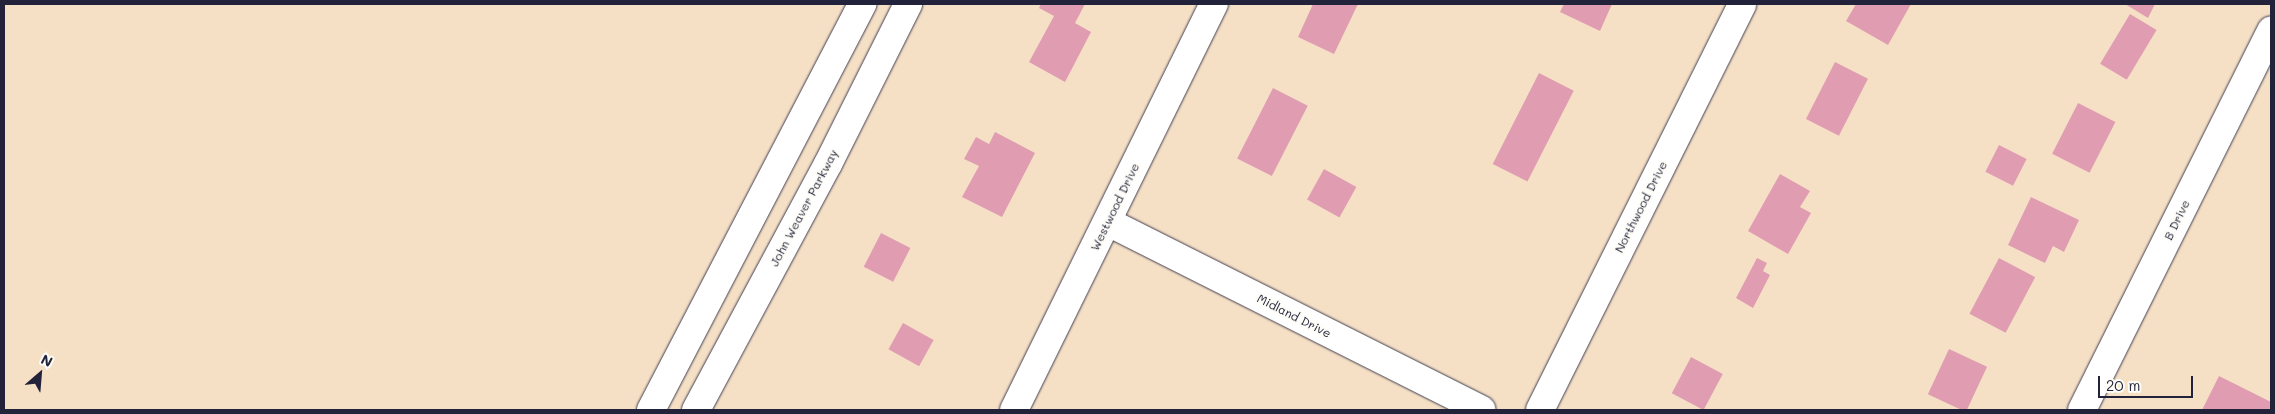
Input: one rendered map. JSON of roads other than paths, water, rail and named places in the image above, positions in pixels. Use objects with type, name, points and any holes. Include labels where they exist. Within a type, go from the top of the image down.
[{"type":"street","points":[[651,410],[862,4]]},
{"type":"street","name":"John Weaver Parkway","points":[[696,410],[828,164],[908,4]]},
{"type":"street","name":"Westwood Drive","points":[[1014,410],[1214,4]]},
{"type":"street","name":"Northwood Drive","points":[[1540,410],[1742,4]]},
{"type":"street","name":"B Drive","points":[[2082,410],[2271,31]]},
{"type":"street","name":"Midland Drive","points":[[1108,222],[1480,410]]}]
